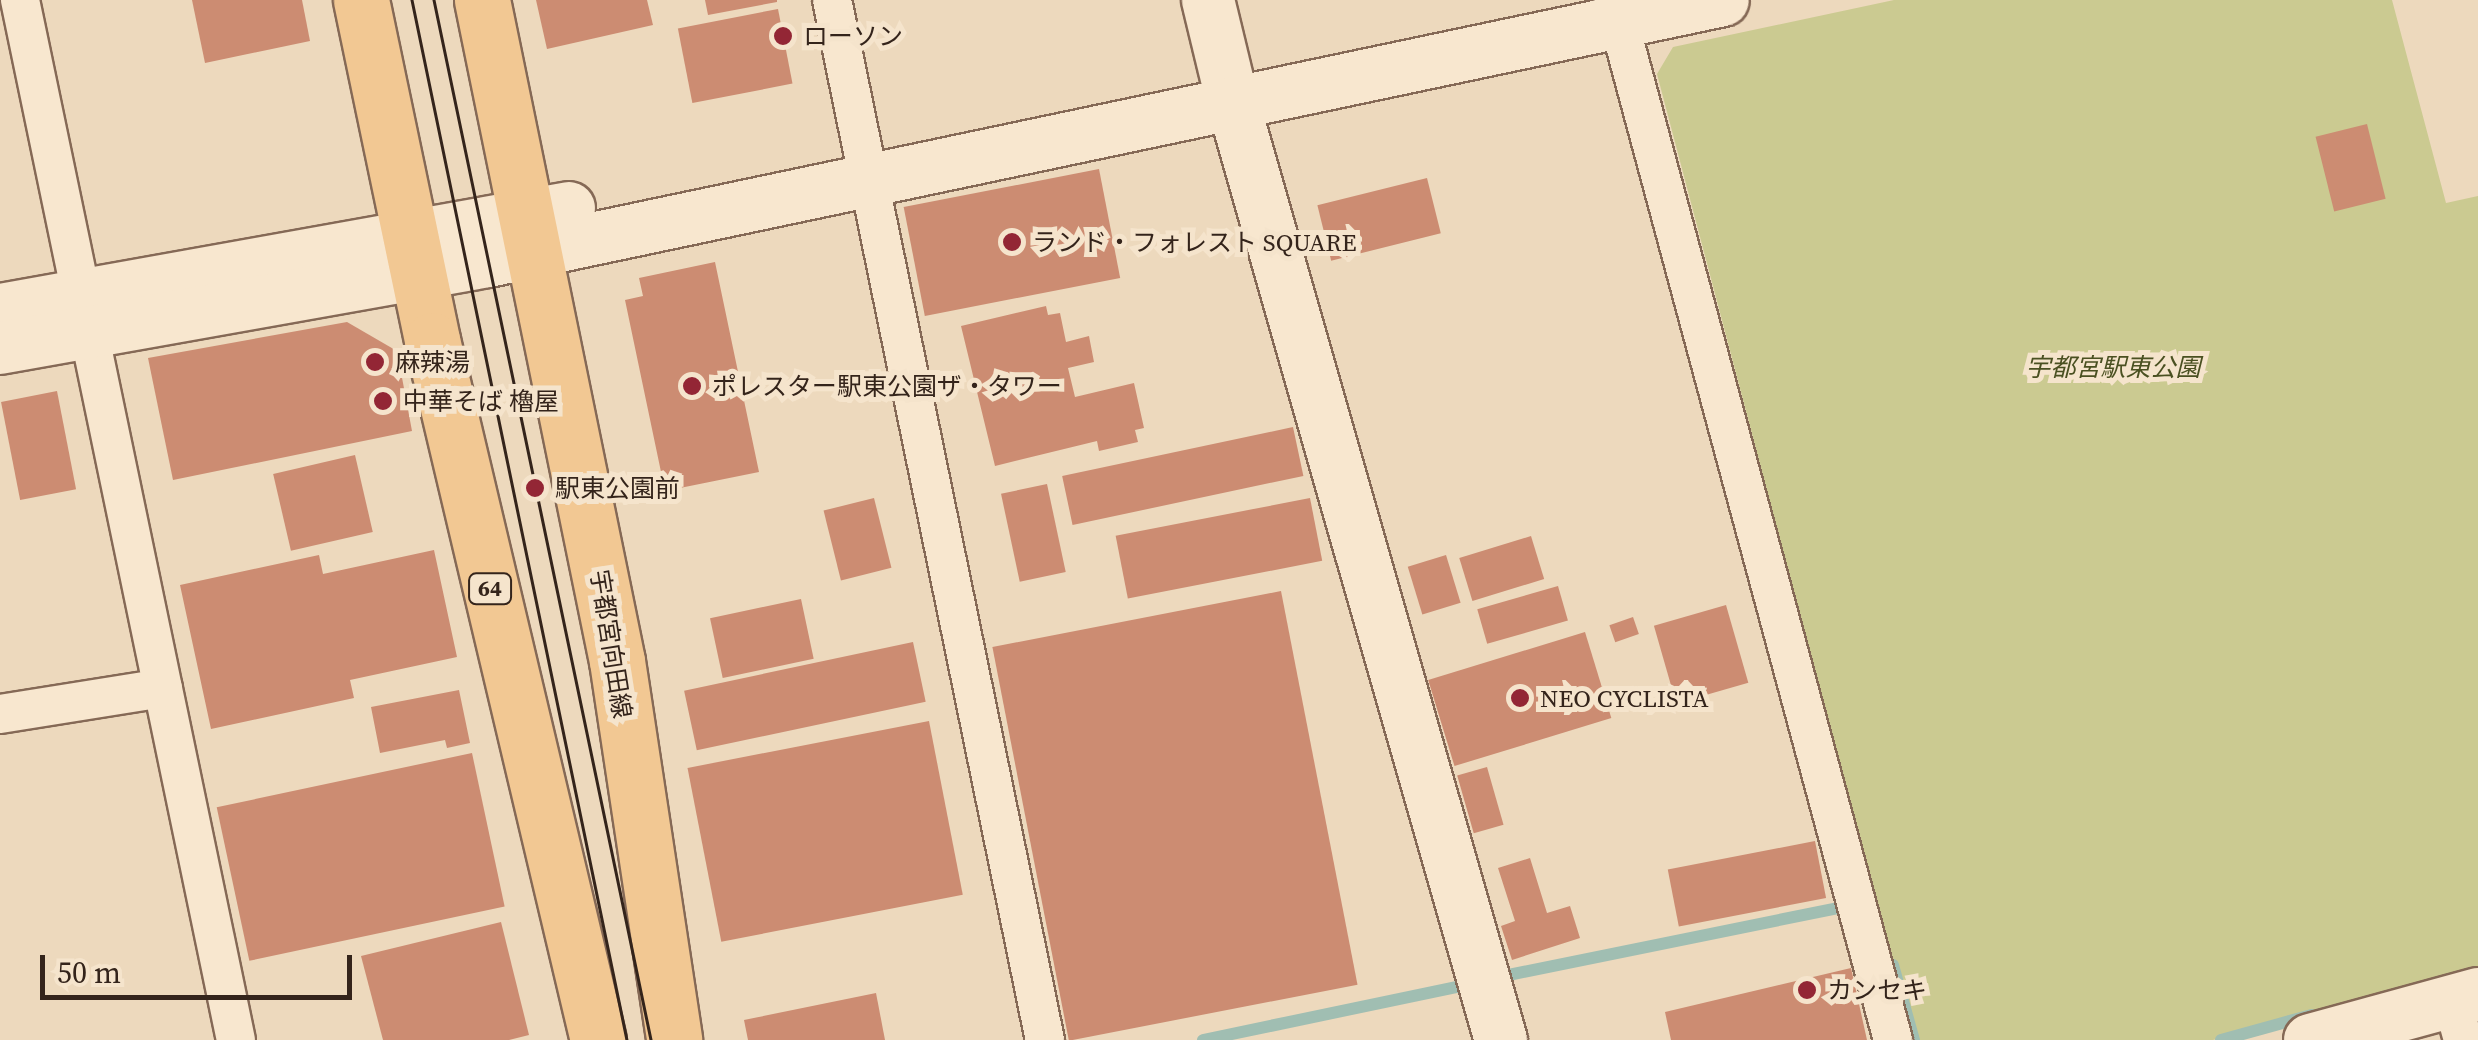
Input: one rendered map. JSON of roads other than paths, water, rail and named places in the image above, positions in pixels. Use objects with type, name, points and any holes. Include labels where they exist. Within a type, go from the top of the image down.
[{"type":"main road","name":"64","points":[[361,0],[415,255],[598,1040]]},
{"type":"main road","name":"宇都宮向田線","points":[[482,0],[617,661],[674,1040]]},
{"type":"main road","points":[[617,661],[642,743],[704,1040]]},
{"type":"main road","points":[[563,903],[554,922],[553,945],[570,1040]]},
{"type":"street","points":[[20,0],[236,1040]]},
{"type":"street","points":[[832,0],[1045,1040]]},
{"type":"street","points":[[1208,0],[1229,89],[1501,1040]]},
{"type":"street","points":[[0,348],[85,315],[530,232],[616,201],[865,164],[1605,7],[1724,0]]},
{"type":"street","points":[[1605,7],[1892,1040]]},
{"type":"street","points":[[0,310],[85,315]]},
{"type":"street","points":[[0,714],[163,688]]},
{"type":"street","points":[[2310,1040],[2465,1011]]},
{"type":"waterway","points":[[1494,978],[1839,908]]},
{"type":"waterway","points":[[1893,965],[1914,1040]]},
{"type":"waterway","points":[[1203,1040],[1475,983]]},
{"type":"waterway","points":[[2221,1040],[2312,1015]]},
{"type":"tram line","points":[[412,0],[627,1040]]},
{"type":"tram line","points":[[434,0],[651,1040]]},
{"type":"place","name":"ローソン","points":[[783,36]]},
{"type":"place","name":"ランド・フォレスト SQUARE","points":[[1012,242]]},
{"type":"place","name":"麻辣湯","points":[[375,362]]},
{"type":"place","name":"ポレスター駅東公園ザ・タワー","points":[[692,386]]},
{"type":"place","name":"中華そば 櫓屋","points":[[383,401]]},
{"type":"place","name":"駅東公園前","points":[[535,488]]},
{"type":"place","name":"NEO CYCLISTA","points":[[1520,698]]},
{"type":"place","name":"カンセキ","points":[[1807,990]]},
{"type":"park label","name":"宇都宮駅東公園","points":[[2113,367]]}]
